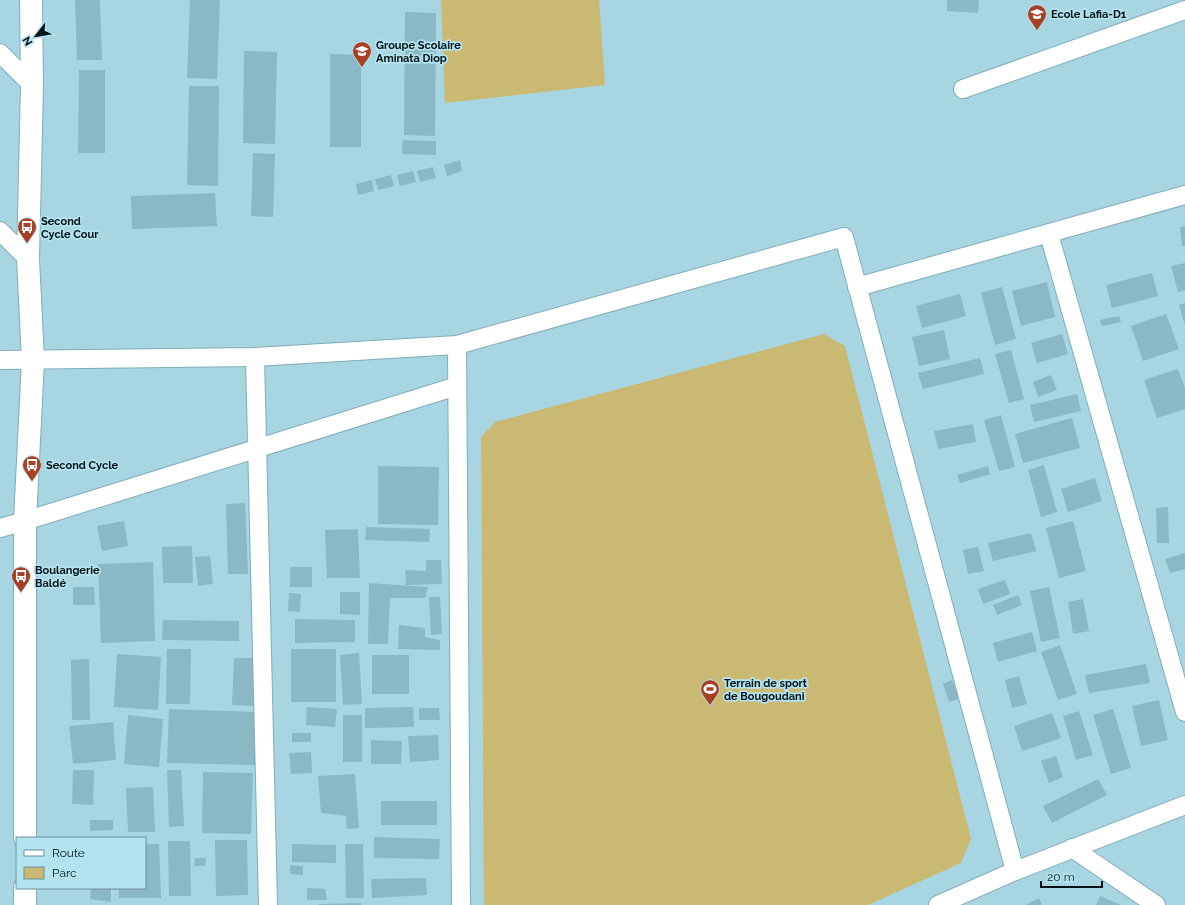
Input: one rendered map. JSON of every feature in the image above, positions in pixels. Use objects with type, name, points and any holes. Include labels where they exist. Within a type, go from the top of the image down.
[{"type":"street","points":[[25,837],[25,521],[33,360],[28,259],[32,85],[31,0]]},
{"type":"street","points":[[963,89],[1185,10]]},
{"type":"street","points":[[0,53],[32,85]]},
{"type":"street","points":[[858,287],[1185,196]]},
{"type":"street","points":[[0,231],[28,259]]},
{"type":"street","points":[[1049,234],[1185,712]]},
{"type":"street","points":[[0,360],[255,357],[457,345],[844,237],[1015,871]]},
{"type":"street","points":[[457,345],[461,905]]},
{"type":"street","points":[[255,357],[268,905]]},
{"type":"street","points":[[0,528],[457,386]]},
{"type":"street","points":[[938,905],[1015,871],[1185,805]]},
{"type":"street","points":[[1072,848],[1156,905]]},
{"type":"street","points":[[25,889],[25,905]]},
{"type":"green space","points":[[441,0],[599,0],[605,85],[445,103]]},
{"type":"green space","name":"Terrain de sport de Bougoudani","points":[[824,334],[845,346],[971,839],[961,863],[868,905],[484,905],[481,437],[495,422]]},
{"type":"building","points":[[75,0],[100,0],[102,60],[77,60]]},
{"type":"building","points":[[190,0],[220,0],[217,79],[187,78]]},
{"type":"building","points":[[947,0],[979,0],[978,13],[947,11]]},
{"type":"building","points":[[405,12],[436,13],[435,136],[404,135]]},
{"type":"building","points":[[244,51],[277,52],[275,144],[243,143]]},
{"type":"building","points":[[330,54],[361,55],[361,147],[330,147]]},
{"type":"building","points":[[79,70],[105,70],[105,153],[78,153]]},
{"type":"building","points":[[189,86],[219,86],[218,186],[187,185]]},
{"type":"building","points":[[403,140],[436,141],[436,155],[402,154]]},
{"type":"building","points":[[253,153],[275,154],[273,217],[251,216]]},
{"type":"building","points":[[460,160],[462,171],[447,176],[444,165]]},
{"type":"building","points":[[433,167],[436,178],[420,182],[417,171]]},
{"type":"building","points":[[413,171],[416,182],[400,186],[397,175]]},
{"type":"building","points":[[391,175],[394,186],[378,190],[375,179]]},
{"type":"building","points":[[372,180],[374,191],[358,195],[356,184]]},
{"type":"building","points":[[215,193],[217,226],[132,229],[131,196]]},
{"type":"building","points":[[1185,226],[1185,246],[1182,246],[1180,227]]},
{"type":"building","points":[[1185,263],[1185,290],[1178,292],[1171,266]]},
{"type":"building","points":[[1152,273],[1158,296],[1112,308],[1106,285]]},
{"type":"building","points":[[1047,282],[1055,317],[1021,326],[1012,291]]},
{"type":"building","points":[[1002,287],[1016,339],[995,345],[981,293]]},
{"type":"building","points":[[960,294],[966,316],[922,328],[916,306]]},
{"type":"building","points":[[1185,303],[1185,325],[1179,305]]},
{"type":"building","points":[[1166,314],[1179,349],[1143,361],[1131,326]]},
{"type":"building","points":[[1119,316],[1121,322],[1102,326],[1100,320]]},
{"type":"building","points":[[944,330],[950,359],[919,366],[912,337]]},
{"type":"building","points":[[1062,334],[1068,354],[1037,363],[1031,343]]},
{"type":"building","points":[[1011,350],[1024,399],[1009,403],[995,354]]},
{"type":"building","points":[[980,358],[984,374],[923,389],[918,373]]},
{"type":"building","points":[[1178,369],[1185,388],[1185,409],[1157,418],[1144,380]]},
{"type":"building","points":[[1051,375],[1057,390],[1038,397],[1033,382]]},
{"type":"building","points":[[1077,394],[1081,411],[1034,422],[1030,405]]},
{"type":"building","points":[[1001,415],[1015,467],[999,471],[984,420]]},
{"type":"building","points":[[1072,418],[1080,448],[1023,463],[1015,434]]},
{"type":"building","points":[[973,424],[976,442],[938,449],[934,431]]},
{"type":"building","points":[[1044,465],[1057,512],[1041,517],[1028,470]]},
{"type":"building","points":[[378,466],[439,467],[438,525],[378,524]]},
{"type":"building","points":[[988,466],[990,474],[960,483],[957,475]]},
{"type":"building","points":[[1095,478],[1102,501],[1068,512],[1061,489]]},
{"type":"building","points":[[245,503],[248,574],[228,574],[226,504]]},
{"type":"building","points":[[1168,507],[1169,543],[1157,543],[1156,508]]},
{"type":"building","points":[[124,521],[128,546],[102,551],[97,526]]},
{"type":"building","points":[[1073,521],[1086,571],[1059,578],[1046,528]]},
{"type":"building","points":[[366,527],[430,529],[429,542],[365,540]]},
{"type":"building","points":[[358,529],[360,578],[327,578],[325,530]]},
{"type":"building","points":[[1031,533],[1036,551],[993,561],[988,543]]},
{"type":"building","points":[[192,546],[193,583],[163,583],[162,547]]},
{"type":"building","points":[[978,547],[984,571],[968,574],[963,550]]},
{"type":"building","points":[[1185,553],[1185,569],[1170,573],[1165,559]]},
{"type":"building","points":[[210,556],[213,584],[198,586],[195,557]]},
{"type":"building","points":[[426,560],[441,560],[442,584],[406,585],[405,570],[426,571]]},
{"type":"building","points":[[153,562],[155,641],[101,643],[98,564]]},
{"type":"building","points":[[290,567],[312,567],[312,587],[290,587]]},
{"type":"building","points":[[1005,580],[1010,594],[983,604],[978,589]]},
{"type":"building","points":[[369,583],[428,587],[425,598],[390,598],[388,644],[368,644]]},
{"type":"building","points":[[73,587],[94,587],[95,605],[73,605]]},
{"type":"building","points":[[1049,587],[1060,638],[1041,642],[1030,591]]},
{"type":"building","points":[[340,592],[360,592],[360,615],[340,614]]},
{"type":"building","points":[[289,593],[301,594],[300,612],[288,611]]},
{"type":"building","points":[[1018,595],[1022,605],[997,615],[993,605]]},
{"type":"building","points":[[429,597],[440,597],[442,634],[431,635]]},
{"type":"building","points":[[1083,599],[1089,631],[1073,634],[1068,602]]},
{"type":"building","points":[[295,619],[355,620],[355,642],[295,643]]},
{"type":"building","points":[[163,620],[239,621],[239,641],[162,640]]},
{"type":"building","points":[[399,625],[425,628],[425,637],[440,640],[440,650],[398,649]]},
{"type":"building","points":[[1032,632],[1037,651],[998,662],[993,643]]},
{"type":"building","points":[[1060,645],[1077,694],[1058,700],[1041,652]]},
{"type":"building","points":[[167,649],[191,649],[190,704],[166,704]]},
{"type":"building","points":[[291,649],[336,649],[336,702],[291,702]]},
{"type":"building","points":[[359,653],[362,704],[343,705],[340,655]]},
{"type":"building","points":[[117,654],[161,657],[158,710],[114,707]]},
{"type":"building","points":[[372,655],[409,655],[409,694],[372,694]]},
{"type":"building","points":[[234,658],[255,658],[253,706],[232,705]]},
{"type":"building","points":[[89,659],[90,720],[72,720],[71,660]]},
{"type":"building","points":[[1146,664],[1150,683],[1089,693],[1085,675]]},
{"type":"building","points":[[1019,676],[1027,704],[1012,708],[1005,680]]},
{"type":"building","points":[[952,680],[959,699],[949,702],[943,684]]},
{"type":"building","points":[[1159,700],[1168,740],[1141,746],[1132,706]]},
{"type":"building","points":[[307,707],[337,709],[335,727],[306,725]]},
{"type":"building","points":[[413,707],[414,727],[365,728],[365,708]]},
{"type":"building","points":[[419,708],[439,708],[440,720],[419,720]]},
{"type":"building","points":[[169,709],[258,712],[257,765],[167,763]]},
{"type":"building","points":[[1113,709],[1131,768],[1111,774],[1093,715]]},
{"type":"building","points":[[1079,711],[1093,755],[1076,760],[1063,716]]},
{"type":"building","points":[[1052,713],[1061,738],[1022,751],[1014,726]]},
{"type":"building","points":[[128,715],[163,719],[159,767],[124,764]]},
{"type":"building","points":[[343,715],[362,715],[362,762],[343,762]]},
{"type":"building","points":[[113,722],[116,760],[73,764],[69,726]]},
{"type":"building","points":[[292,733],[311,733],[311,742],[292,742]]},
{"type":"building","points":[[438,735],[439,760],[410,762],[408,736]]},
{"type":"building","points":[[371,740],[402,741],[401,764],[371,764]]},
{"type":"building","points":[[311,752],[312,773],[291,774],[289,753]]},
{"type":"building","points":[[1056,756],[1063,777],[1049,783],[1041,761]]},
{"type":"building","points":[[73,770],[94,770],[93,805],[72,804]]},
{"type":"building","points":[[167,770],[181,770],[184,826],[169,827]]},
{"type":"building","points":[[203,772],[253,773],[251,834],[202,833]]},
{"type":"building","points":[[355,774],[359,828],[347,829],[346,816],[321,813],[318,776]]},
{"type":"building","points":[[1098,779],[1107,795],[1052,823],[1043,806]]},
{"type":"building","points":[[153,787],[155,832],[128,832],[126,788]]},
{"type":"building","points":[[381,801],[437,801],[437,825],[381,825]]},
{"type":"building","points":[[90,820],[113,820],[113,830],[90,831]]},
{"type":"building","points":[[374,837],[440,839],[439,859],[374,858]]},
{"type":"building","points":[[215,840],[247,840],[248,895],[216,896]]},
{"type":"building","points":[[168,841],[190,841],[191,896],[169,896]]},
{"type":"building","points":[[146,844],[159,844],[161,898],[119,898],[119,889],[146,889]]},
{"type":"building","points":[[292,844],[336,845],[336,863],[292,862]]},
{"type":"building","points":[[345,844],[363,844],[364,898],[346,898]]},
{"type":"building","points":[[195,858],[206,858],[205,866],[194,866]]},
{"type":"building","points":[[290,865],[303,866],[303,875],[290,874]]},
{"type":"building","points":[[426,878],[427,895],[372,898],[371,879]]},
{"type":"building","points":[[307,888],[325,889],[327,900],[307,900]]},
{"type":"building","points":[[91,889],[111,889],[111,902],[90,899]]},
{"type":"building","points":[[1100,896],[1121,905],[1096,905]]},
{"type":"building","points":[[1039,898],[1042,904],[1041,905],[1026,905]]},
{"type":"building","points":[[361,903],[361,905],[319,905],[319,904]]},
{"type":"place","name":"Ecole Lafia-D1","points":[[1037,31]]},
{"type":"place","name":"Groupe Scolaire Aminata Diop","points":[[362,68]]},
{"type":"place","name":"Second Cycle Cour","points":[[27,244]]},
{"type":"place","name":"Second Cycle","points":[[32,482]]},
{"type":"place","name":"Boulangerie Baldé","points":[[21,593]]},
{"type":"place","name":"Terrain de sport de Bougoudani","points":[[710,706]]}]
